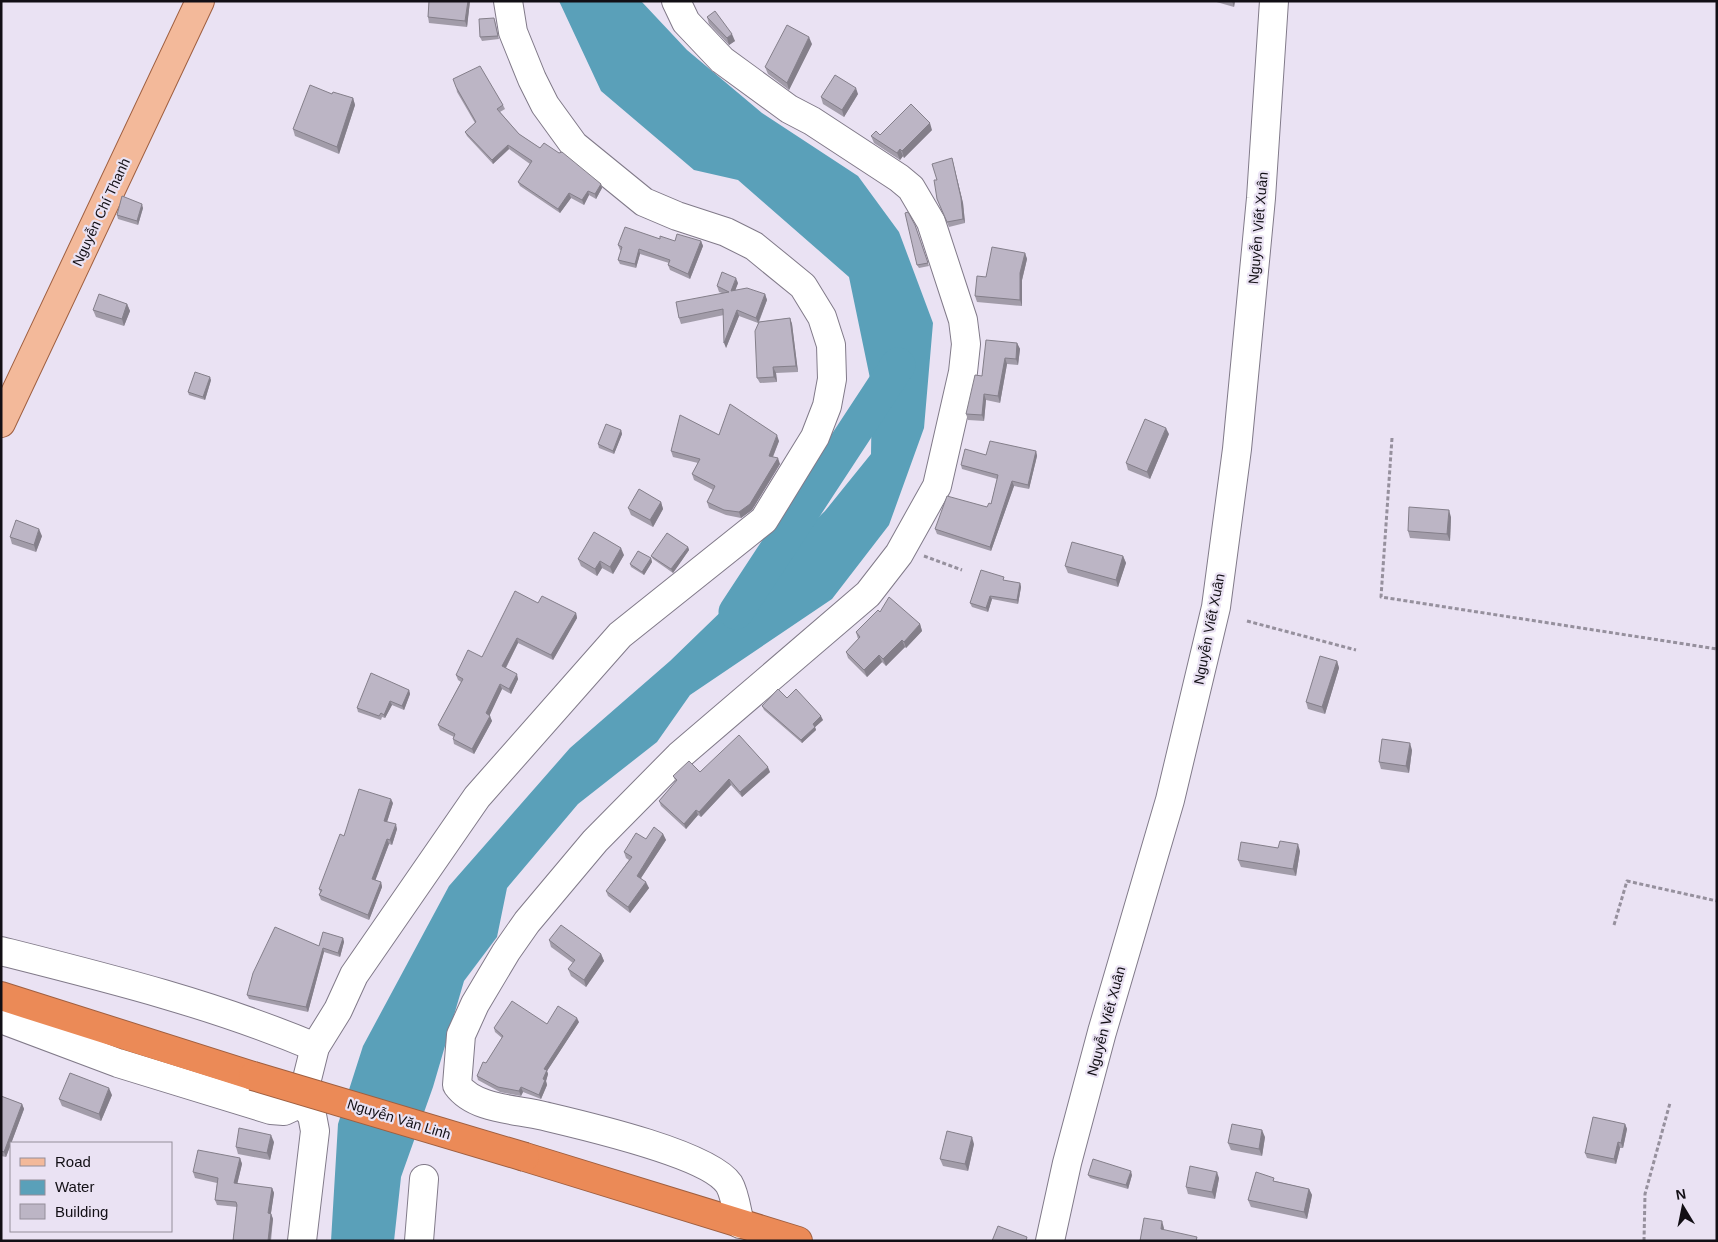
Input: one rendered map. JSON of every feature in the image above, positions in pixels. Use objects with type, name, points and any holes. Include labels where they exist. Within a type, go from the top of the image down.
[{"type":"highway","name":"Nguyễn Văn Linh","points":[[7,1010],[252,1076],[798,1241]]},
{"type":"main road","name":"Nguyễn Chí Thanh","points":[[1,423],[200,1]]},
{"type":"street","points":[[301,1103],[315,1047],[338,1010],[354,975],[478,797],[620,636],[764,520],[815,437],[827,406],[832,379],[831,345],[822,317],[803,286],[747,243],[726,232],[677,216],[644,202],[574,145],[545,105],[532,79],[513,32],[508,1]]},
{"type":"street","points":[[676,1],[686,22],[722,60],[789,109],[812,121],[899,178],[911,188],[931,222],[963,320],[966,344],[964,372],[937,486],[899,554],[868,594],[679,756],[596,841],[527,922],[506,952],[475,1004],[461,1035],[457,1085],[464,1095],[482,1103],[543,1116],[648,1144],[705,1164],[729,1184],[740,1224]]},
{"type":"street","name":"Nguyễn Viết Xuân","points":[[1050,1241],[1067,1163],[1102,1032],[1170,800],[1216,607],[1237,449],[1261,198],[1274,1]]},
{"type":"street","points":[[1,951],[152,989],[235,1015],[315,1047]]},
{"type":"street","points":[[7,1010],[118,1063],[271,1110],[284,1111],[301,1103]]},
{"type":"street","points":[[301,1103],[312,1115],[315,1131],[302,1241]]},
{"type":"street","points":[[419,1241],[424,1179]]},
{"type":"path","points":[[1392,438],[1380,597],[1717,650]]},
{"type":"path","points":[[899,554],[911,552],[962,570]]},
{"type":"path","points":[[1247,621],[1356,650]]},
{"type":"path","points":[[1614,925],[1627,881],[1717,901]]},
{"type":"path","points":[[1644,1241],[1645,1194],[1670,1104]]},
{"type":"water","points":[[559,1],[641,1],[687,50],[762,113],[858,176],[899,232],[933,323],[924,428],[889,525],[832,599],[690,695],[657,742],[578,804],[507,888],[497,937],[464,981],[433,1087],[401,1177],[394,1241],[331,1241],[338,1124],[363,1046],[449,886],[570,748],[670,661],[825,511],[871,454],[872,388],[849,277],[738,180],[694,170],[601,91]]},
{"type":"building","points":[[429,1],[468,1],[465,21],[428,17]]},
{"type":"building","points":[[715,11],[732,34],[727,38],[707,17]]},
{"type":"building","points":[[494,18],[498,36],[480,37],[479,19]]},
{"type":"building","points":[[787,25],[809,37],[787,83],[765,67]]},
{"type":"building","points":[[480,66],[503,105],[497,109],[519,134],[540,148],[544,143],[559,153],[562,152],[601,184],[595,194],[588,191],[582,200],[569,193],[558,209],[518,182],[532,161],[508,145],[492,160],[465,132],[476,122],[453,79]]},
{"type":"building","points":[[835,75],[856,88],[842,110],[821,97]]},
{"type":"building","points":[[310,85],[332,94],[333,92],[353,98],[337,147],[293,129]]},
{"type":"building","points":[[911,104],[930,123],[902,151],[900,149],[897,153],[871,136],[876,131],[880,135]]},
{"type":"building","points":[[952,158],[961,198],[963,219],[947,222],[937,199],[934,180],[937,180],[932,164]]},
{"type":"building","points":[[122,196],[142,204],[137,221],[117,215]]},
{"type":"building","points":[[908,212],[915,225],[928,263],[917,265],[905,213]]},
{"type":"building","points":[[625,227],[660,239],[660,236],[675,241],[677,234],[701,241],[688,274],[668,265],[670,260],[639,249],[635,264],[618,260],[622,247],[618,245]]},
{"type":"building","points":[[992,247],[1025,253],[1020,273],[1020,300],[975,296],[977,276],[986,277]]},
{"type":"building","points":[[722,272],[736,278],[731,291],[747,288],[765,294],[756,318],[737,310],[724,343],[723,309],[679,318],[676,302],[729,292],[717,286]]},
{"type":"building","points":[[99,294],[127,304],[122,319],[93,310]]},
{"type":"building","points":[[790,318],[796,366],[773,367],[774,377],[757,378],[755,331],[759,322]]},
{"type":"building","points":[[986,340],[1017,343],[1016,359],[1005,358],[998,396],[984,394],[982,415],[966,414],[975,375],[982,376]]},
{"type":"building","points":[[195,372],[210,377],[203,397],[188,392]]},
{"type":"building","points":[[730,404],[777,435],[769,456],[778,458],[750,504],[739,512],[724,510],[707,502],[715,486],[692,474],[700,459],[671,451],[680,415],[719,435]]},
{"type":"building","points":[[1145,419],[1166,428],[1147,472],[1126,463]]},
{"type":"building","points":[[606,424],[621,430],[613,451],[598,444]]},
{"type":"building","points":[[990,441],[1036,451],[1028,485],[1012,481],[990,547],[935,529],[947,496],[987,507],[989,503],[991,504],[998,475],[961,465],[965,449],[986,455]]},
{"type":"building","points":[[639,489],[661,502],[650,520],[628,508]]},
{"type":"building","points":[[1409,507],[1449,510],[1447,534],[1408,531]]},
{"type":"building","points":[[16,520],[39,529],[34,545],[10,537]]},
{"type":"building","points":[[594,532],[621,548],[610,567],[600,561],[595,569],[578,559]]},
{"type":"building","points":[[667,533],[688,547],[671,569],[651,556]]},
{"type":"building","points":[[1072,542],[1123,556],[1116,580],[1065,566]]},
{"type":"building","points":[[638,551],[651,558],[642,572],[630,564]]},
{"type":"building","points":[[981,570],[1004,577],[1003,580],[1020,583],[1017,600],[990,596],[986,608],[970,603]]},
{"type":"building","points":[[515,591],[538,603],[542,596],[576,613],[551,655],[517,638],[502,666],[517,674],[509,689],[500,684],[486,713],[490,716],[472,749],[453,739],[455,734],[438,725],[463,679],[456,675],[468,650],[482,657]]},
{"type":"building","points":[[889,597],[920,624],[904,642],[902,640],[883,659],[879,655],[864,670],[846,652],[860,637],[856,632],[878,610],[880,612]]},
{"type":"building","points":[[1320,656],[1337,661],[1322,707],[1306,702]]},
{"type":"building","points":[[371,673],[409,690],[402,706],[390,701],[384,715],[381,713],[379,716],[357,708]]},
{"type":"building","points":[[778,689],[787,698],[796,689],[821,716],[813,724],[815,727],[801,740],[762,706]]},
{"type":"building","points":[[739,735],[768,767],[740,792],[729,779],[699,812],[696,810],[684,824],[659,801],[677,780],[673,776],[689,761],[700,772]]},
{"type":"building","points":[[1382,739],[1410,743],[1406,766],[1379,762]]},
{"type":"building","points":[[359,789],[391,799],[384,821],[396,824],[390,840],[387,839],[372,879],[381,882],[368,915],[319,895],[322,890],[319,889],[340,834],[344,836]]},
{"type":"building","points":[[654,827],[663,834],[637,876],[646,882],[628,907],[606,891],[632,857],[624,852],[636,833],[646,839]]},
{"type":"building","points":[[1280,841],[1298,844],[1293,869],[1238,860],[1241,842],[1278,848]]},
{"type":"building","points":[[561,925],[601,954],[584,980],[568,969],[575,960],[549,940]]},
{"type":"building","points":[[275,927],[319,946],[323,932],[343,938],[338,953],[323,948],[306,1007],[247,995],[253,973]]},
{"type":"building","points":[[512,1001],[547,1024],[558,1006],[577,1018],[544,1069],[547,1070],[539,1095],[521,1087],[519,1091],[498,1087],[477,1076],[483,1062],[486,1063],[503,1036],[494,1028]]},
{"type":"building","points":[[70,1073],[109,1088],[99,1114],[59,1099]]},
{"type":"building","points":[[1,1096],[22,1104],[4,1152],[1,1151]]},
{"type":"building","points":[[1593,1117],[1625,1124],[1621,1143],[1618,1142],[1614,1159],[1585,1153]]},
{"type":"building","points":[[1232,1124],[1262,1130],[1259,1149],[1228,1143]]},
{"type":"building","points":[[239,1128],[271,1135],[267,1153],[236,1147]]},
{"type":"building","points":[[947,1131],[972,1137],[965,1164],[940,1159]]},
{"type":"building","points":[[198,1150],[240,1158],[234,1183],[272,1188],[268,1213],[271,1214],[268,1241],[233,1241],[236,1202],[215,1200],[218,1178],[193,1172]]},
{"type":"building","points":[[1093,1159],[1131,1171],[1126,1185],[1088,1175]]},
{"type":"building","points":[[1190,1166],[1217,1172],[1212,1192],[1186,1187]]},
{"type":"building","points":[[1256,1172],[1274,1178],[1273,1181],[1309,1189],[1304,1212],[1248,1200]]},
{"type":"building","points":[[1144,1218],[1162,1221],[1161,1229],[1197,1237],[1196,1241],[1140,1241]]},
{"type":"building","points":[[998,1226],[1027,1237],[1026,1241],[992,1241]]},
{"type":"waterway","points":[[736,612],[898,365]]}]
